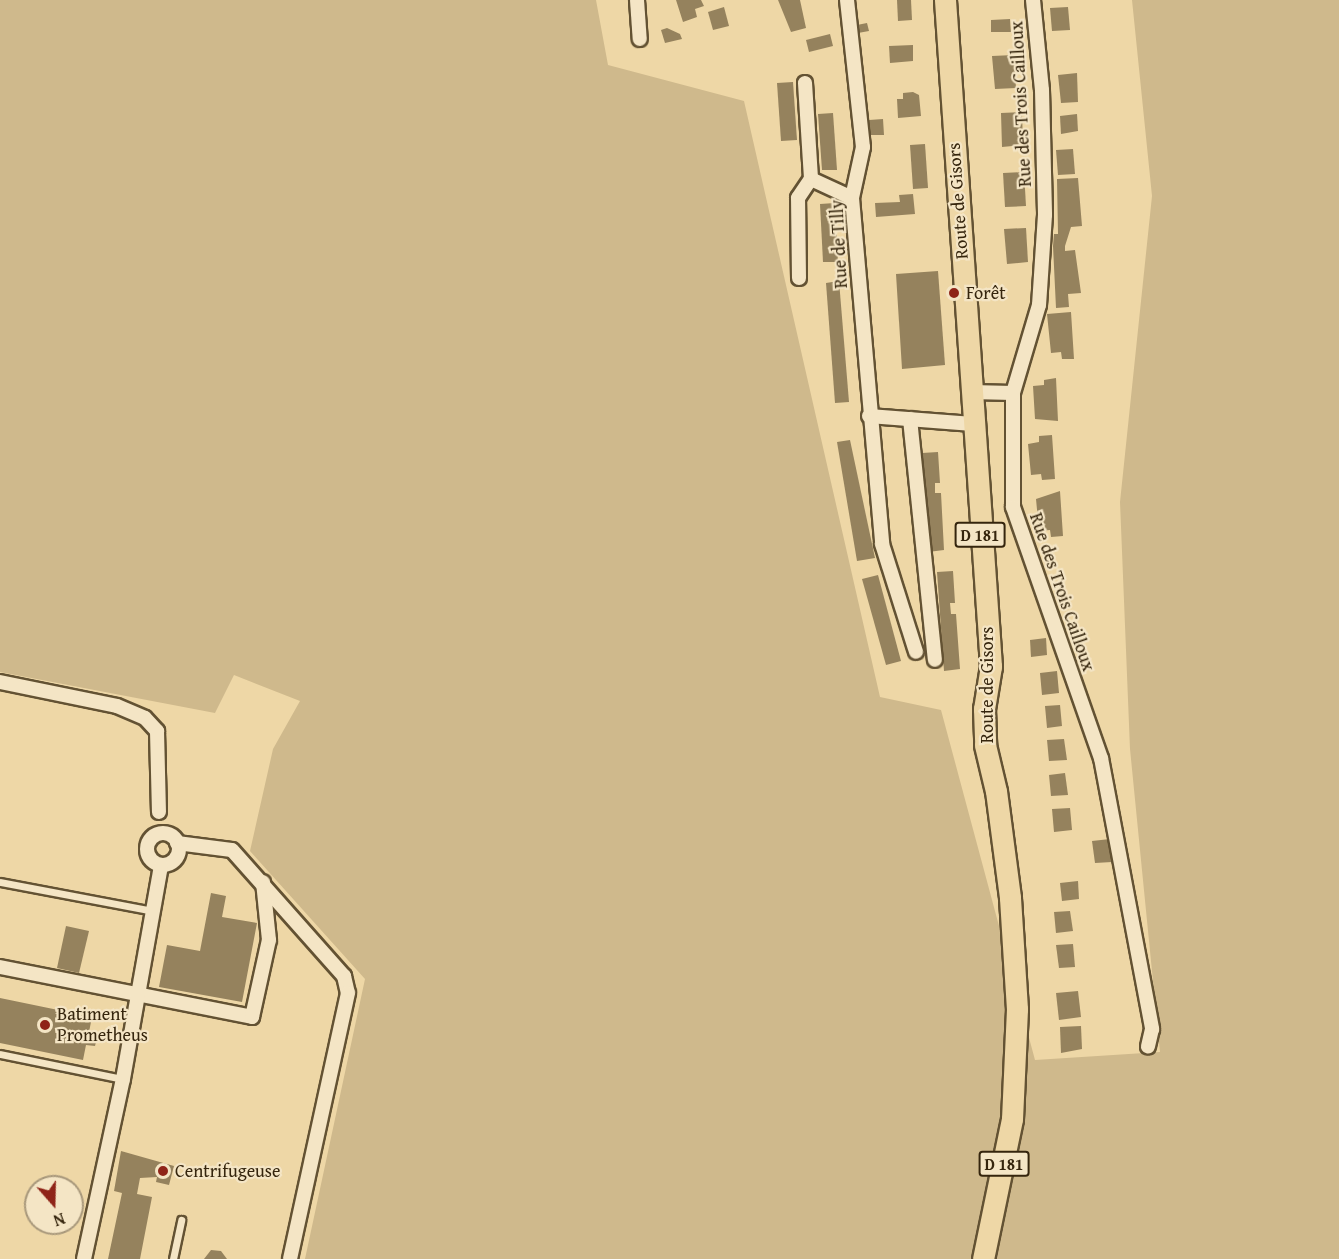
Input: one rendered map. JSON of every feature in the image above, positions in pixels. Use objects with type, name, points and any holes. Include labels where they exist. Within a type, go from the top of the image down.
[{"type":"main road","name":"Route de Gisors","points":[[945,0],[991,666],[984,709],[985,745],[996,791],[1010,898],[1017,1009],[1011,1119],[983,1259]]},
{"type":"street","points":[[637,0],[640,39]]},
{"type":"street","name":"Rue de Tilly","points":[[847,0],[863,147],[852,198],[869,416],[882,544],[916,652]]},
{"type":"street","name":"Rue des Trois Cailloux","points":[[1033,0],[1042,90],[1045,215],[1039,305],[1013,393],[1013,507],[1101,758],[1152,1029],[1148,1047]]},
{"type":"street","points":[[799,278],[798,198],[811,179],[805,83]]},
{"type":"street","points":[[811,179],[852,198]]},
{"type":"street","points":[[971,392],[1013,393]]},
{"type":"street","points":[[869,416],[973,424]]},
{"type":"street","points":[[910,419],[935,660]]},
{"type":"street","points":[[0,682],[117,706],[145,718],[157,731],[159,812],[159,835],[147,851],[153,862],[161,865],[174,860],[177,843]]},
{"type":"street","points":[[159,835],[177,843],[232,850],[263,882],[344,976],[348,993],[290,1259]]},
{"type":"street","points":[[84,1259],[123,1079],[161,865]]},
{"type":"street","points":[[0,966],[252,1017],[268,940],[263,882]]},
{"type":"lane","points":[[0,882],[153,911]]},
{"type":"lane","points":[[0,1054],[123,1079]]},
{"type":"lane","points":[[173,1259],[181,1220]]},
{"type":"shaded area","points":[[0,0],[596,0],[608,65],[744,101],[880,697],[941,710],[1035,1060],[1160,1052],[1130,749],[1120,502],[1152,196],[1132,0],[1339,0],[1339,1259],[305,1259],[365,979],[250,851],[273,749],[300,701],[234,675],[215,713],[0,672]]},
{"type":"building","points":[[676,0],[701,0],[704,6],[695,9],[697,17],[683,22]]},
{"type":"building","points":[[778,0],[800,0],[806,28],[791,32]]},
{"type":"building","points":[[897,0],[911,0],[912,20],[898,21]]},
{"type":"building","points":[[724,7],[729,26],[713,30],[708,12]]},
{"type":"building","points":[[1068,7],[1070,30],[1052,31],[1050,8]]},
{"type":"building","points":[[1010,19],[1011,32],[991,32],[991,20]]},
{"type":"building","points":[[867,23],[869,31],[858,33],[857,25]]},
{"type":"building","points":[[667,28],[680,34],[682,39],[665,43],[661,30]]},
{"type":"building","points":[[830,34],[833,46],[809,52],[806,40]]},
{"type":"building","points":[[913,45],[913,61],[890,63],[889,46]]},
{"type":"building","points":[[1014,55],[1016,88],[995,89],[992,56]]},
{"type":"building","points":[[1077,73],[1078,102],[1061,103],[1058,75]]},
{"type":"building","points":[[793,82],[797,140],[781,141],[777,83]]},
{"type":"building","points":[[913,92],[919,95],[921,116],[898,118],[897,99],[903,99],[903,93]]},
{"type":"building","points":[[1022,112],[1023,145],[1002,147],[1001,113]]},
{"type":"building","points":[[833,113],[837,170],[822,170],[818,114]]},
{"type":"building","points":[[1077,114],[1078,131],[1061,134],[1060,116]]},
{"type":"building","points":[[883,119],[884,135],[870,135],[869,120]]},
{"type":"building","points":[[925,144],[928,188],[913,189],[910,145]]},
{"type":"building","points":[[1073,149],[1075,174],[1058,175],[1056,150]]},
{"type":"building","points":[[1024,172],[1026,206],[1005,207],[1003,173]]},
{"type":"building","points":[[1078,178],[1082,226],[1071,227],[1065,251],[1075,250],[1081,293],[1068,294],[1069,307],[1056,308],[1053,246],[1054,234],[1058,234],[1057,179]]},
{"type":"building","points":[[913,194],[915,214],[876,217],[875,203],[900,202],[899,195]]},
{"type":"building","points":[[835,203],[838,262],[823,262],[820,204]]},
{"type":"building","points":[[1026,228],[1028,262],[1007,264],[1004,229]]},
{"type":"building","points":[[938,271],[945,365],[902,369],[896,274]]},
{"type":"building","points":[[839,281],[849,402],[835,403],[826,283]]},
{"type":"building","points":[[1071,312],[1074,359],[1062,359],[1061,352],[1051,353],[1047,314]]},
{"type":"building","points":[[1056,378],[1058,421],[1035,419],[1033,386],[1044,385],[1044,380]]},
{"type":"building","points":[[1052,435],[1055,479],[1042,480],[1041,474],[1031,475],[1028,444],[1039,442],[1039,436]]},
{"type":"building","points":[[850,440],[875,558],[857,561],[837,442]]},
{"type":"building","points":[[938,452],[940,483],[935,483],[935,493],[941,493],[944,550],[928,552],[922,453]]},
{"type":"building","points":[[1060,491],[1063,536],[1051,537],[1050,530],[1039,531],[1036,499]]},
{"type":"building","points":[[953,571],[955,603],[950,603],[951,614],[956,614],[960,669],[944,671],[937,572]]},
{"type":"building","points":[[878,575],[901,661],[886,665],[862,579]]},
{"type":"building","points":[[1046,638],[1047,655],[1031,657],[1030,640]]},
{"type":"building","points":[[1057,671],[1059,693],[1042,695],[1040,673]]},
{"type":"building","points":[[1060,705],[1062,726],[1047,728],[1045,706]]},
{"type":"building","points":[[1064,739],[1067,760],[1049,761],[1047,740]]},
{"type":"building","points":[[1065,773],[1068,795],[1051,796],[1049,775]]},
{"type":"building","points":[[1070,808],[1072,830],[1054,832],[1052,809]]},
{"type":"building","points":[[1110,839],[1112,862],[1095,863],[1092,841]]},
{"type":"building","points":[[1078,881],[1079,899],[1062,901],[1060,883]]},
{"type":"building","points":[[211,893],[226,896],[222,917],[257,923],[242,1002],[159,987],[167,945],[200,951]]},
{"type":"building","points":[[1070,911],[1073,931],[1056,933],[1054,912]]},
{"type":"building","points":[[66,926],[89,931],[79,973],[57,968]]},
{"type":"building","points":[[1073,944],[1075,967],[1059,968],[1056,945]]},
{"type":"building","points":[[1078,991],[1081,1017],[1059,1020],[1056,993]]},
{"type":"building","name":"Batiment Prometheus","points":[[0,998],[92,1017],[89,1032],[98,1034],[95,1046],[86,1045],[83,1060],[0,1043]]},
{"type":"building","points":[[1081,1026],[1082,1049],[1061,1053],[1060,1027]]},
{"type":"building","points":[[121,1151],[174,1166],[169,1185],[156,1182],[157,1177],[140,1178],[137,1194],[152,1197],[140,1259],[108,1259],[122,1193],[114,1191]]},
{"type":"building","points":[[211,1250],[221,1251],[227,1259],[204,1259]]},
{"type":"place","name":"Forêt","points":[[954,293]]},
{"type":"place","name":"Batiment Prometheus","points":[[45,1025]]},
{"type":"place","name":"Centrifugeuse","points":[[163,1171]]}]
